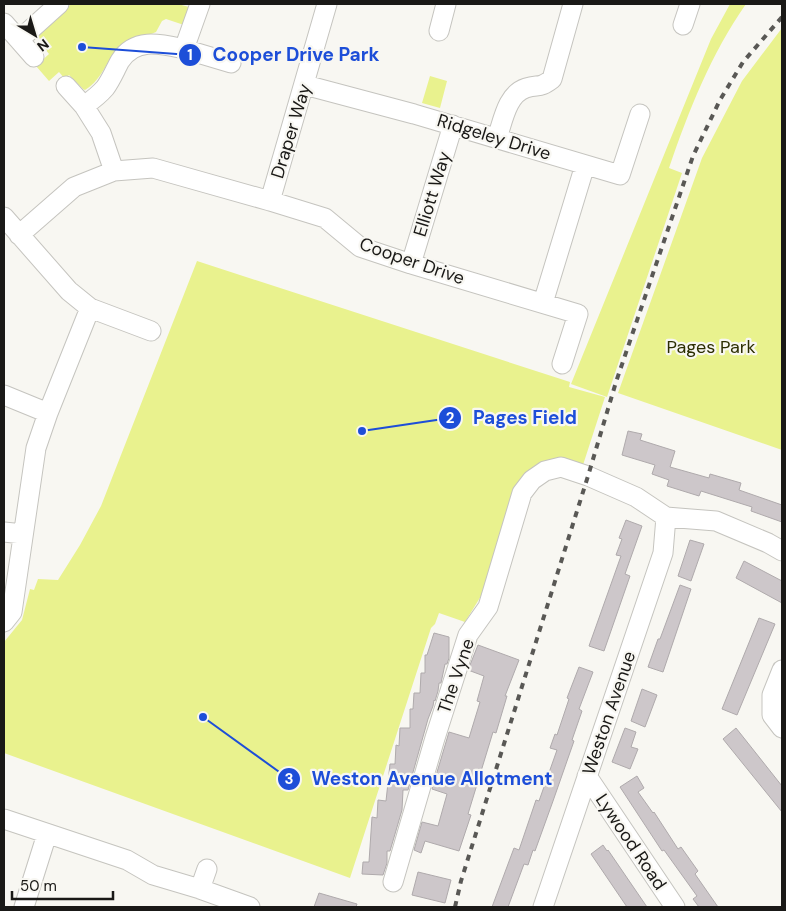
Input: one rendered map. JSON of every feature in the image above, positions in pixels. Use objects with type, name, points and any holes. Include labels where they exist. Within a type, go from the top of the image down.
[{"type":"street","points":[[19,40],[59,4]]},
{"type":"street","name":"Draper Way","points":[[270,201],[327,4]]},
{"type":"street","points":[[439,31],[446,4]]},
{"type":"street","points":[[497,138],[513,96],[525,88],[543,86],[552,79],[574,4]]},
{"type":"street","points":[[683,25],[690,4]]},
{"type":"street","points":[[184,49],[196,5]]},
{"type":"street","points":[[4,23],[34,57]]},
{"type":"street","points":[[84,106],[104,88],[122,58],[131,49],[141,45],[156,43],[231,63]]},
{"type":"street","name":"Ridgeley Drive","points":[[305,84],[620,175],[640,114]]},
{"type":"street","points":[[66,86],[84,106],[101,133],[114,171]]},
{"type":"street","name":"Elliott Way","points":[[410,264],[452,125]]},
{"type":"street","points":[[543,303],[585,165]]},
{"type":"street","name":"Cooper Drive","points":[[19,235],[74,187],[114,171],[153,168],[325,218],[360,247],[410,264],[578,314],[562,364]]},
{"type":"street","points":[[4,217],[69,291],[90,308],[151,331]]},
{"type":"street","points":[[4,622],[12,612],[36,448],[90,308]]},
{"type":"street","points":[[4,394],[48,413]]},
{"type":"street","name":"The Vyne","points":[[393,882],[435,738],[468,635],[488,607],[522,493],[532,480],[545,471],[561,467],[588,476],[636,497],[666,517]]},
{"type":"street","points":[[666,517],[716,522],[768,543],[782,551]]},
{"type":"street","name":"Weston Avenue","points":[[544,907],[664,554],[666,517]]},
{"type":"street","points":[[4,532],[23,534]]},
{"type":"street","points":[[782,670],[772,695],[772,715],[782,728]]},
{"type":"street","name":"Lywood Road","points":[[587,776],[675,907]]},
{"type":"street","points":[[4,819],[127,860],[152,875],[200,889],[250,907]]},
{"type":"street","points":[[24,907],[47,834]]},
{"type":"street","points":[[200,889],[207,869]]},
{"type":"green space","points":[[71,4],[178,4],[189,7],[184,25],[166,19],[162,21],[156,32],[123,44],[113,55],[97,80],[85,90],[69,75],[65,79],[59,72],[49,81],[36,66],[49,54],[38,40],[39,35]]},
{"type":"green space","points":[[730,4],[746,4],[733,23],[702,83],[669,168],[682,173],[607,397],[571,384],[711,39]]},
{"type":"green space","name":"Pages Park","points":[[782,28],[782,450],[618,393],[702,158],[742,81]]},
{"type":"green space","points":[[430,76],[447,81],[440,108],[422,103]]},
{"type":"green space","points":[[197,261],[570,382],[569,387],[605,397],[583,465],[515,491],[481,596],[465,622],[439,613],[435,624],[431,628],[350,878],[4,753],[4,642],[22,620],[30,589],[34,590],[38,579],[58,580],[101,506]]},
{"type":"building","points":[[628,431],[642,434],[640,440],[675,451],[670,467],[709,478],[710,474],[741,483],[739,490],[782,505],[782,522],[751,511],[752,507],[701,491],[699,496],[667,486],[669,480],[652,474],[655,465],[622,455]]},
{"type":"building","points":[[626,520],[642,526],[625,574],[630,576],[604,651],[589,646],[621,556],[616,555],[622,539],[619,538]]},
{"type":"building","points":[[690,540],[704,544],[691,581],[678,576]]},
{"type":"building","points":[[744,561],[782,581],[782,603],[736,578]]},
{"type":"building","points":[[680,585],[691,589],[663,672],[648,667]]},
{"type":"building","points":[[759,618],[775,624],[737,715],[722,709]]},
{"type":"building","points":[[434,633],[449,637],[449,658],[447,664],[445,664],[441,683],[439,683],[408,790],[403,790],[402,810],[390,851],[387,851],[387,863],[383,875],[362,874],[363,862],[369,862],[372,817],[377,818],[378,800],[386,801],[390,764],[395,764],[396,745],[399,746],[400,728],[410,728],[410,709],[413,709],[414,693],[420,693],[421,673],[425,673],[425,655],[427,655]]},
{"type":"building","points":[[478,645],[519,660],[505,696],[507,696],[496,733],[493,732],[468,814],[471,815],[459,851],[425,841],[421,853],[414,850],[422,822],[438,826],[447,794],[432,789],[449,732],[469,738],[480,702],[477,701],[484,676],[468,670]]},
{"type":"building","points":[[579,667],[593,672],[579,709],[582,711],[572,740],[574,741],[535,851],[533,850],[528,865],[524,864],[508,907],[492,907],[514,848],[519,850],[536,800],[539,801],[557,750],[550,748],[555,734],[557,735],[569,699],[567,698]]},
{"type":"building","points":[[642,689],[657,695],[645,727],[631,721]]},
{"type":"building","points":[[625,728],[636,732],[631,747],[638,749],[630,769],[612,762]]},
{"type":"building","points":[[736,728],[782,786],[782,812],[723,739]]},
{"type":"building","points":[[637,776],[644,788],[638,792],[654,812],[678,849],[681,847],[698,871],[695,874],[718,907],[699,907],[693,899],[697,896],[664,850],[662,851],[620,787]]},
{"type":"building","points":[[603,845],[647,907],[627,907],[591,854]]},
{"type":"building","points":[[418,872],[451,880],[445,903],[412,895]]},
{"type":"building","points":[[319,893],[357,904],[356,907],[314,907]]},
{"type":"railway","points":[[455,907],[461,881],[616,382],[693,156],[720,100],[743,62],[782,17]]},
{"type":"place","name":"Cooper Drive Park","points":[[82,47]]},
{"type":"place","name":"Pages Field","points":[[362,431]]},
{"type":"place","name":"Weston Avenue Allotment","points":[[203,717]]}]
